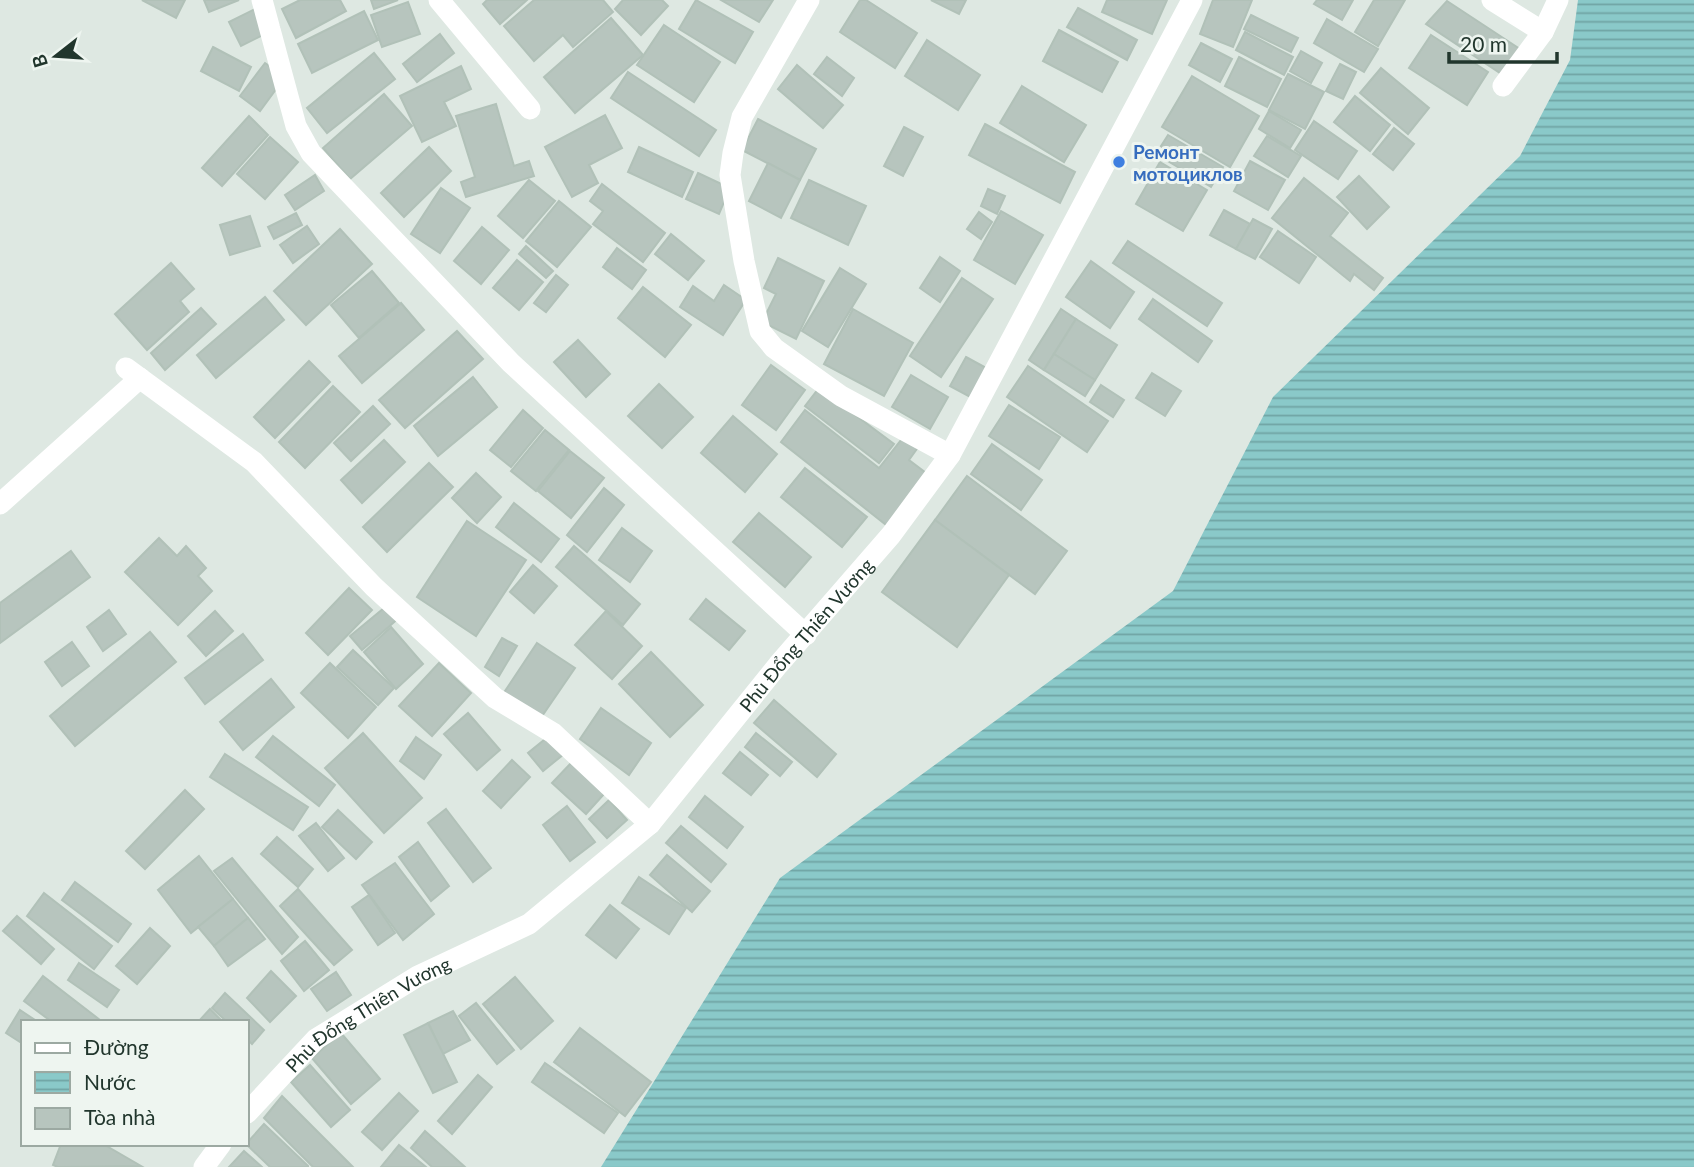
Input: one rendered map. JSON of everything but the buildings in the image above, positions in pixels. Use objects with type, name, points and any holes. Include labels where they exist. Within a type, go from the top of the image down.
[{"type":"street","points":[[262,0],[296,126],[311,153],[511,363],[806,635]]},
{"type":"street","points":[[439,0],[530,109]]},
{"type":"street","points":[[809,0],[742,117],[733,152],[730,175],[744,261],[760,331],[774,348],[841,396],[950,455]]},
{"type":"street","name":"Phù Đổng Thiên Vương","points":[[248,1112],[316,1039],[418,975],[528,924],[650,824],[891,535],[950,455],[1192,0]]},
{"type":"street","points":[[1492,0],[1543,32]]},
{"type":"street","points":[[1503,86],[1543,32],[1558,0]]},
{"type":"street","points":[[0,504],[133,373],[254,462],[374,587],[474,680],[495,698],[553,733],[650,824]]},
{"type":"street","points":[[204,1167],[220,1146]]},
{"type":"water","points":[[1578,0],[1694,0],[1694,1167],[601,1167],[780,878],[1173,591],[1273,397],[1520,156],[1570,60]]},
{"type":"place","name":"Ремонт мотоциклов","points":[[1119,162]]}]
